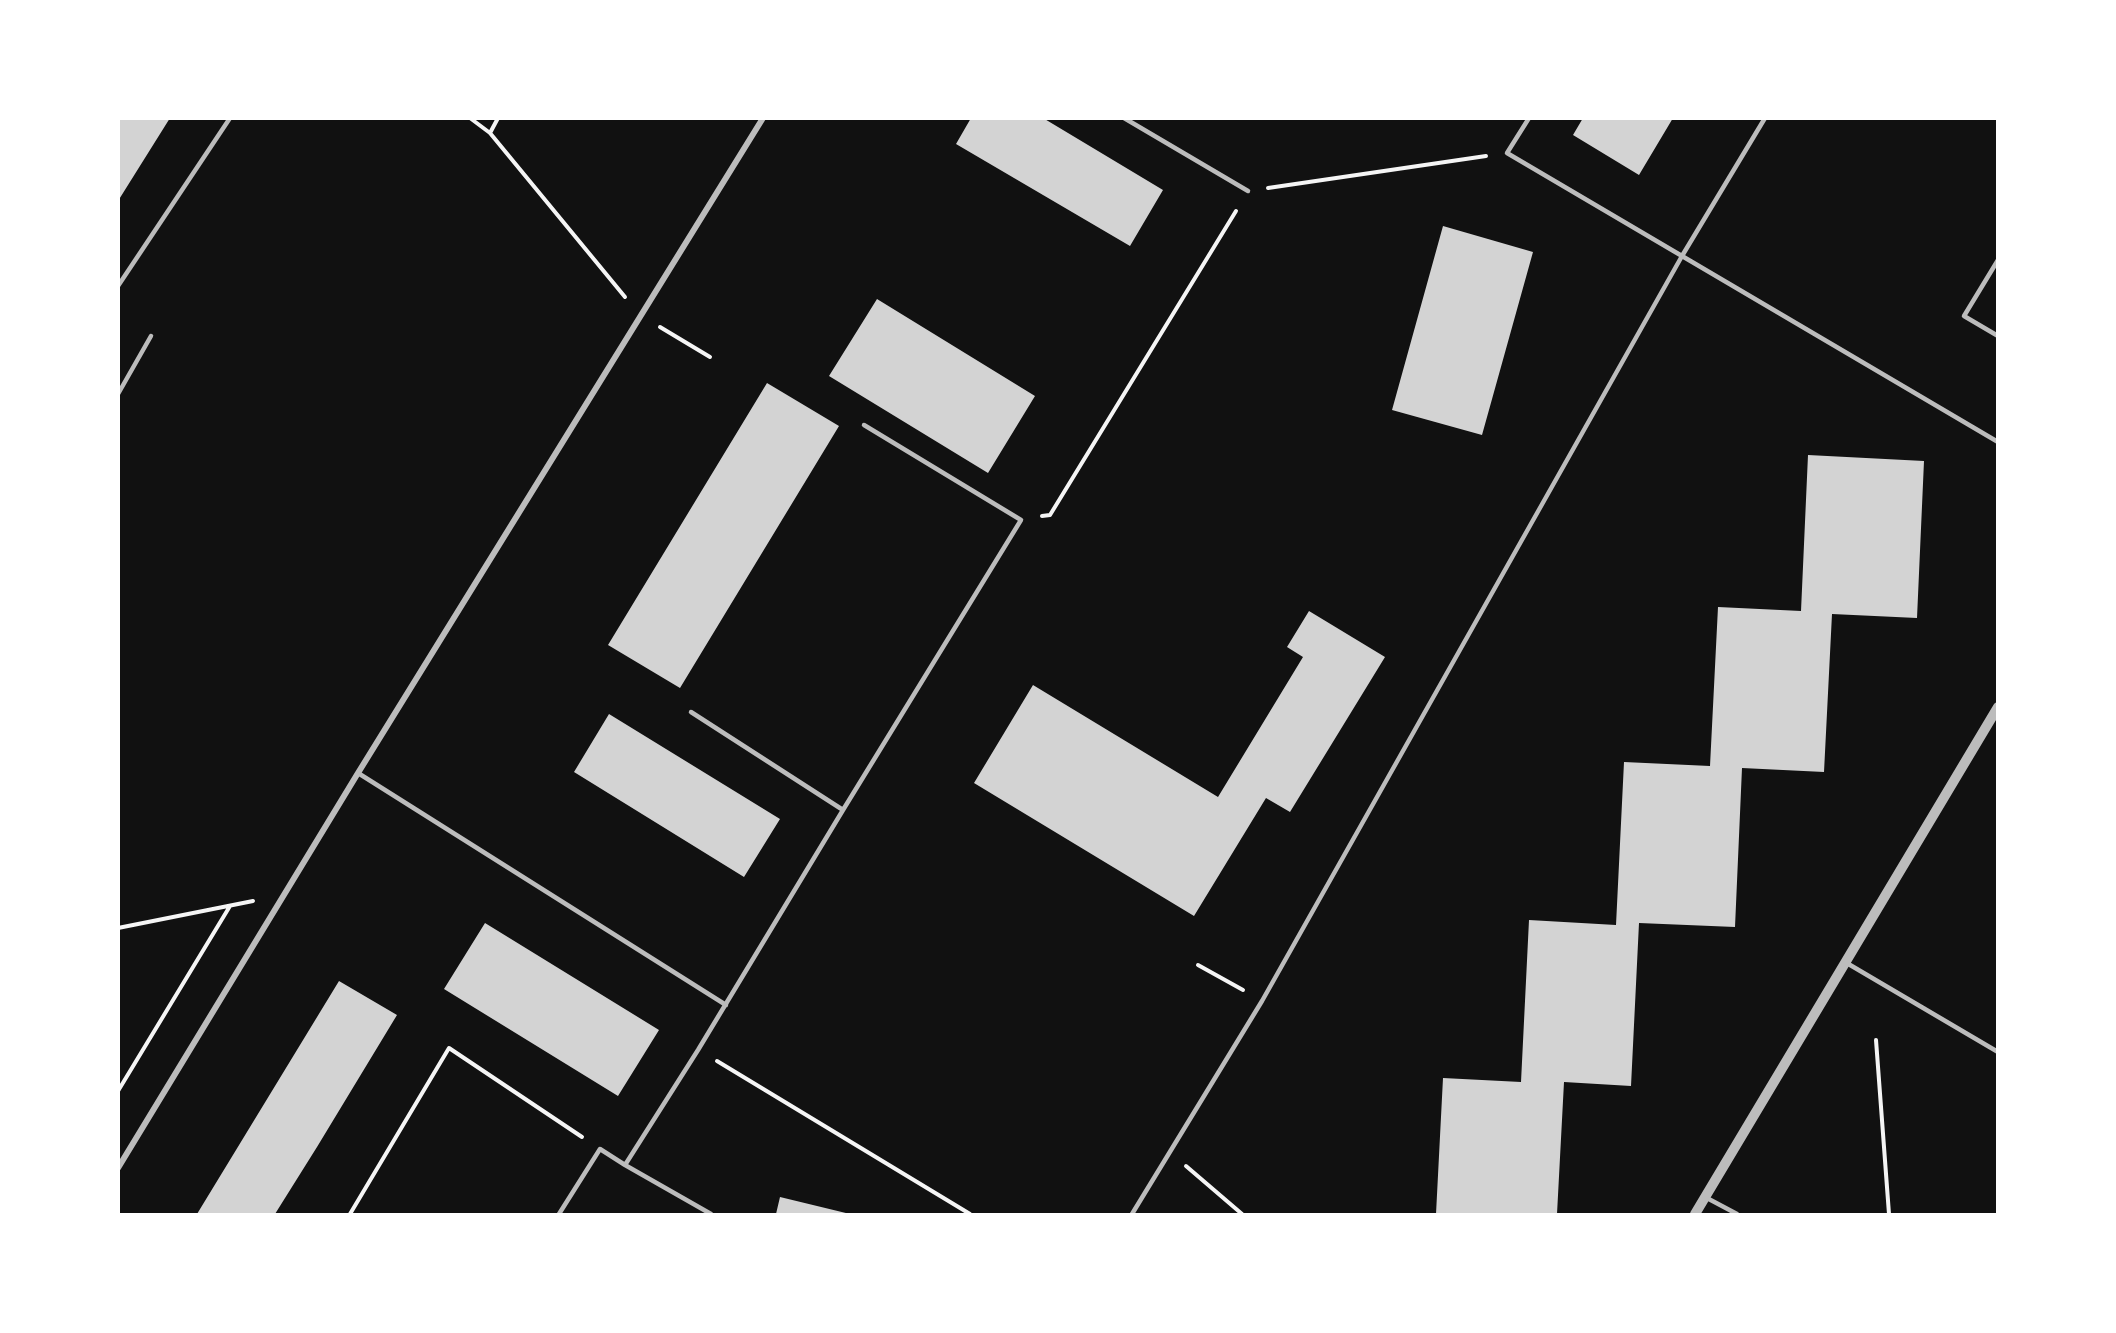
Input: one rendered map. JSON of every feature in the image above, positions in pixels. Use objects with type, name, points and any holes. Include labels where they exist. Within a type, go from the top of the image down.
[{"type":"street","points":[[118,1168],[358,773],[762,118]]},
{"type":"street","points":[[1695,1215],[1997,709]]},
{"type":"lane","points":[[118,286],[230,118]]},
{"type":"lane","points":[[1124,118],[1248,190]]},
{"type":"lane","points":[[1529,118],[1508,153],[1998,442]]},
{"type":"lane","points":[[1132,1215],[1262,1001],[1682,256],[1765,118]]},
{"type":"lane","points":[[1998,260],[1964,316],[1998,336]]},
{"type":"lane","points":[[118,394],[151,336]]},
{"type":"lane","points":[[625,1165],[726,1005],[1021,520],[864,425]]},
{"type":"lane","points":[[691,712],[843,810]]},
{"type":"lane","points":[[358,773],[726,1005]]},
{"type":"lane","points":[[1845,962],[1998,1052]]},
{"type":"lane","points":[[559,1215],[600,1149],[711,1215]]},
{"type":"lane","points":[[1706,1197],[1737,1215]]},
{"type":"path","points":[[470,118],[489,133],[641,315],[710,357]]},
{"type":"path","points":[[489,133],[498,118]]},
{"type":"path","points":[[1021,520],[1050,515],[1248,190],[1508,153]]},
{"type":"path","points":[[118,928],[284,896]]},
{"type":"path","points":[[118,1091],[230,906]]},
{"type":"path","points":[[1198,965],[1262,1001]]},
{"type":"path","points":[[1876,1040],[1889,1215]]},
{"type":"path","points":[[350,1215],[449,1048],[600,1149]]},
{"type":"path","points":[[698,1050],[970,1215]]},
{"type":"path","points":[[1170,1152],[1242,1215]]},
{"type":"building","points":[[118,118],[170,118],[118,201]]},
{"type":"building","points":[[971,118],[1043,118],[1163,190],[1130,246],[956,144]]},
{"type":"building","points":[[1583,118],[1673,118],[1639,175],[1573,135]]},
{"type":"building","points":[[1443,226],[1533,252],[1482,435],[1392,410]]},
{"type":"building","points":[[877,299],[1035,396],[988,473],[829,376]]},
{"type":"building","points":[[767,383],[839,426],[680,688],[608,645]]},
{"type":"building","points":[[1808,455],[1924,461],[1917,618],[1832,614],[1824,772],[1742,768],[1735,927],[1639,923],[1631,1086],[1564,1082],[1557,1214],[1436,1214],[1443,1078],[1521,1082],[1529,920],[1616,925],[1624,762],[1710,766],[1718,607],[1801,611]]},
{"type":"building","points":[[1309,611],[1385,657],[1290,812],[1266,798],[1194,916],[974,783],[1033,685],[1218,797],[1303,657],[1287,647]]},
{"type":"building","points":[[609,714],[780,819],[744,877],[574,772]]},
{"type":"building","points":[[485,923],[659,1030],[618,1096],[444,989]]},
{"type":"building","points":[[339,981],[397,1015],[317,1147],[275,1214],[197,1214]]},
{"type":"building","points":[[780,1197],[850,1214],[776,1214]]}]
